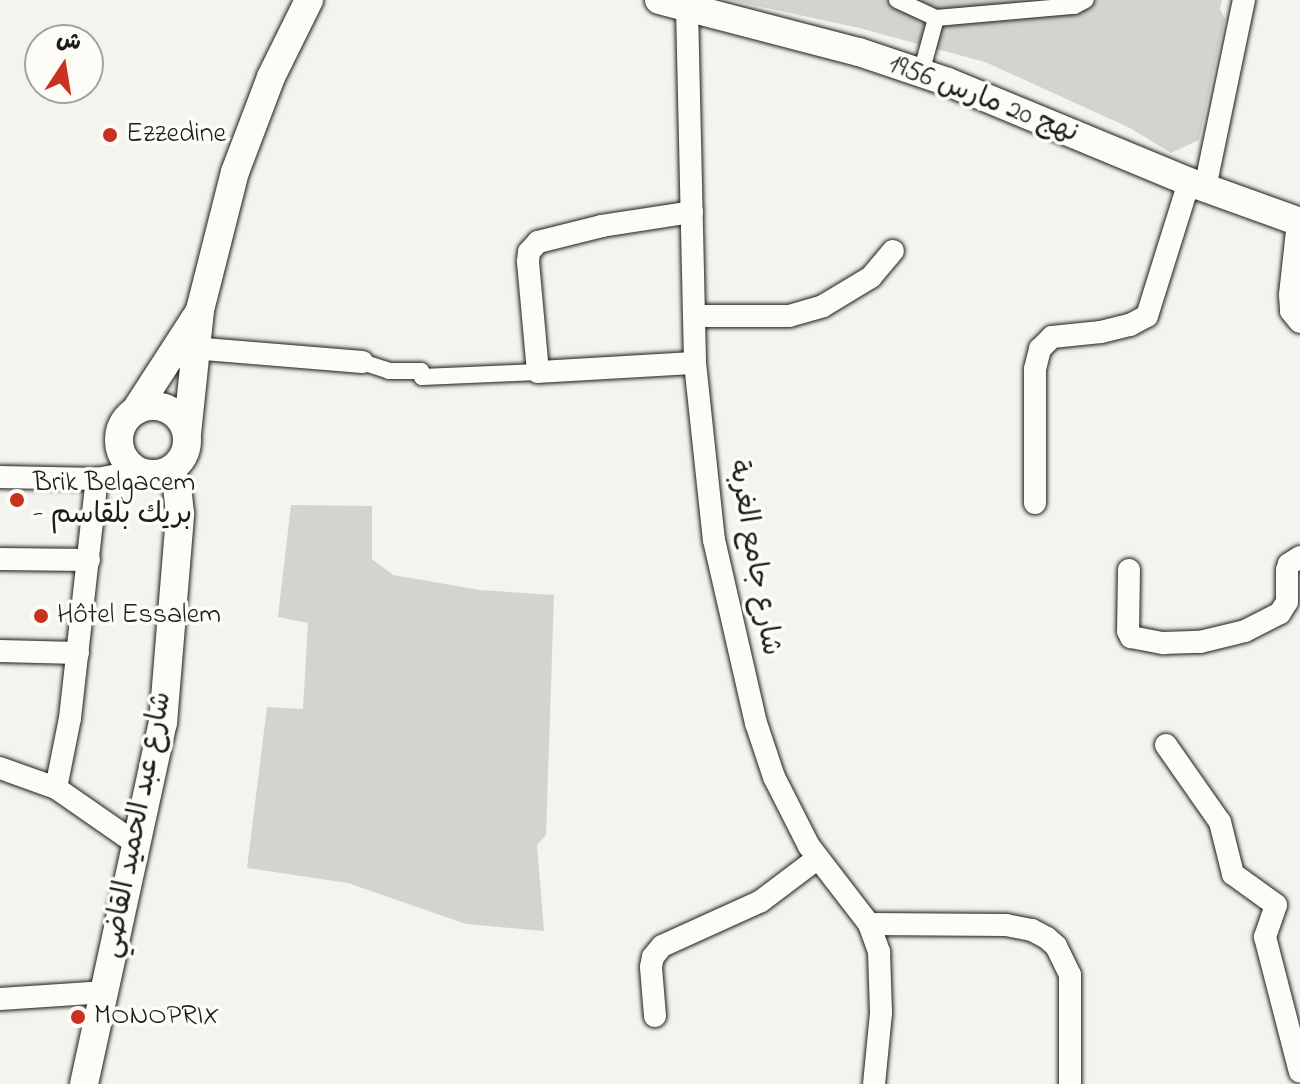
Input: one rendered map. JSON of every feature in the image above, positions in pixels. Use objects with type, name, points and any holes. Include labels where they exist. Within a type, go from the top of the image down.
[{"type":"street","points":[[0,477],[97,479],[138,471],[159,474],[170,470],[182,459],[187,434],[188,348],[235,172],[249,129],[284,47],[309,0]]},
{"type":"street","name":"نهج 20 مارس 1956","points":[[659,0],[859,52],[921,73],[1197,185],[1299,222]]},
{"type":"street","points":[[897,0],[936,18],[1074,6],[1086,0]]},
{"type":"street","points":[[1035,503],[1035,369],[1040,349],[1052,337],[1101,332],[1130,325],[1147,316],[1197,185],[1244,0]]},
{"type":"street","name":"شارع جامع الغربة","points":[[687,8],[695,363],[708,495],[724,596],[756,723],[774,777],[794,821],[869,924],[879,952],[881,981],[874,1084]]},
{"type":"street","points":[[921,73],[936,18]]},
{"type":"street","points":[[538,372],[528,262],[532,247],[538,242],[602,226],[692,212]]},
{"type":"street","points":[[1299,222],[1290,295],[1291,311],[1300,322]]},
{"type":"street","points":[[696,316],[789,316],[806,312],[858,287],[893,251]]},
{"type":"street","points":[[188,348],[362,362],[389,371],[421,371],[422,377],[695,363]]},
{"type":"street","points":[[138,471],[124,458],[119,440],[125,421],[188,348]]},
{"type":"street","points":[[135,411],[148,407],[173,412],[187,434]]},
{"type":"street","name":"شارع عبد الحميد القاضي","points":[[84,1084],[163,723],[180,514],[177,487],[170,470]]},
{"type":"street","points":[[56,788],[78,653],[97,479]]},
{"type":"street","points":[[1129,570],[1128,631],[1131,637],[1163,643],[1200,642],[1245,631],[1280,613],[1287,602],[1289,564],[1300,557]]},
{"type":"street","points":[[0,559],[89,560]]},
{"type":"street","points":[[0,651],[78,653]]},
{"type":"street","points":[[1166,745],[1220,822],[1233,874],[1276,905],[1267,922],[1265,937],[1300,1072]]},
{"type":"street","points":[[0,768],[56,788],[135,843]]},
{"type":"street","points":[[655,1016],[651,967],[653,957],[662,946],[761,901],[818,858]]},
{"type":"street","points":[[869,924],[1006,925],[1032,930],[1047,938],[1056,946],[1070,975],[1070,1084]]},
{"type":"street","points":[[0,999],[106,992]]},
{"type":"shaded area","points":[[730,0],[1222,0],[1220,9],[1225,19],[1199,140],[1171,153],[1130,128],[985,62],[859,28]]},
{"type":"shaded area","points":[[291,505],[372,506],[372,559],[393,575],[480,590],[554,595],[546,835],[537,845],[544,931],[466,924],[348,883],[247,868],[267,707],[303,709],[308,623],[278,617]]},
{"type":"place","name":"Ezzedine","points":[[110,135]]},
{"type":"place","name":"Brik Belgacem - بريك بلقاسم","points":[[17,500]]},
{"type":"place","name":"Hôtel Essalem","points":[[41,616]]},
{"type":"place","name":"MONOPRIX","points":[[78,1017]]}]
